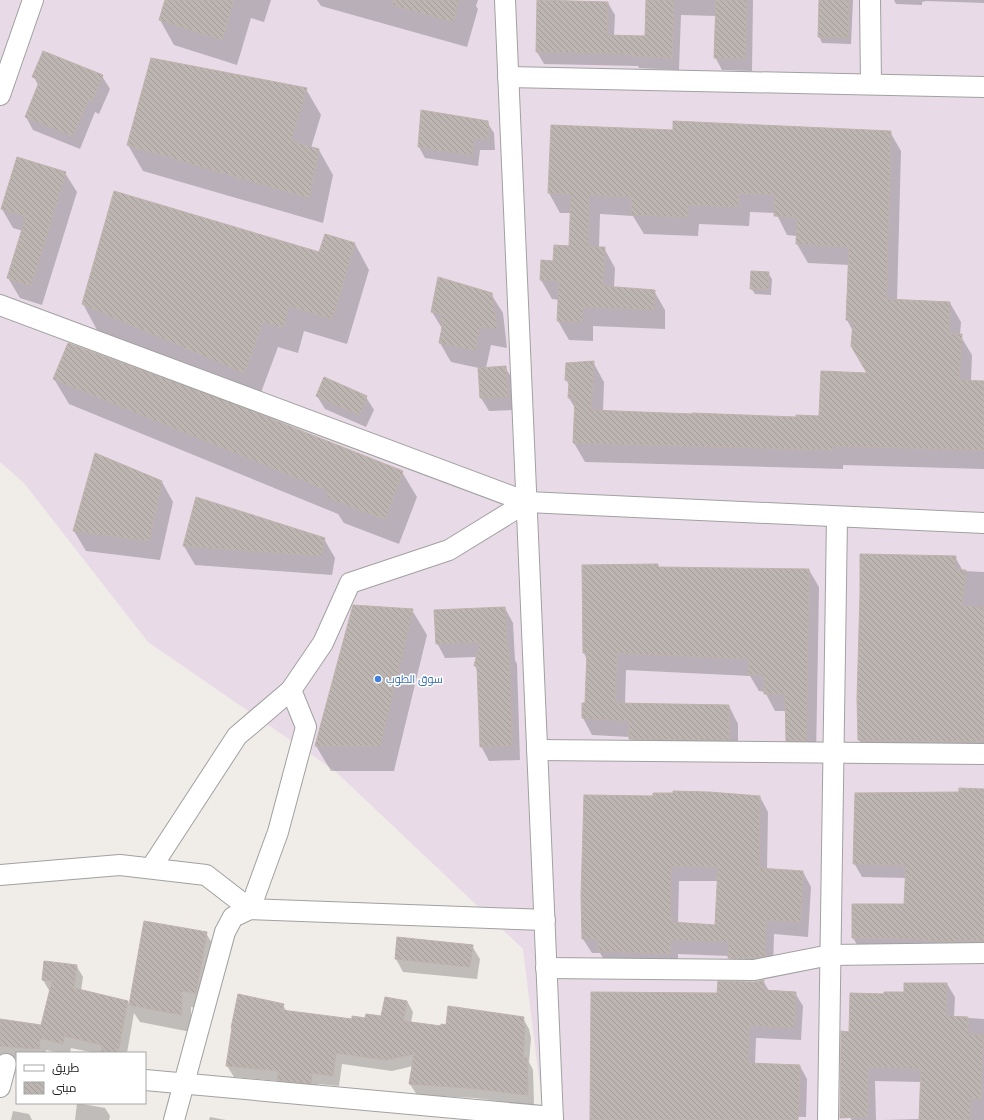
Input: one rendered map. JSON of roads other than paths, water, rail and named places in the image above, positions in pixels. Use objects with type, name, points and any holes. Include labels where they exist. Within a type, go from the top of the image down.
[{"type":"street","points":[[0,95],[33,0]]},
{"type":"street","points":[[146,1080],[553,1119],[505,0]]},
{"type":"street","points":[[870,0],[871,84]]},
{"type":"street","points":[[508,77],[984,87]]},
{"type":"street","points":[[0,305],[526,502],[984,523]]},
{"type":"street","points":[[151,868],[237,736],[291,690],[323,643],[350,583],[449,550],[526,502]]},
{"type":"street","points":[[828,1120],[837,517]]},
{"type":"street","points":[[250,909],[278,832],[306,728],[291,690]]},
{"type":"street","points":[[537,750],[984,754]]},
{"type":"street","points":[[0,875],[120,865],[206,874],[250,909]]},
{"type":"street","points":[[174,1120],[225,932],[233,917],[250,909],[544,920]]},
{"type":"street","points":[[546,968],[754,970],[830,955],[984,953]]},
{"type":"street","points":[[0,1087],[8,1064]]},
{"type":"place","name":"سوق الطوب","points":[[378,679]]}]
